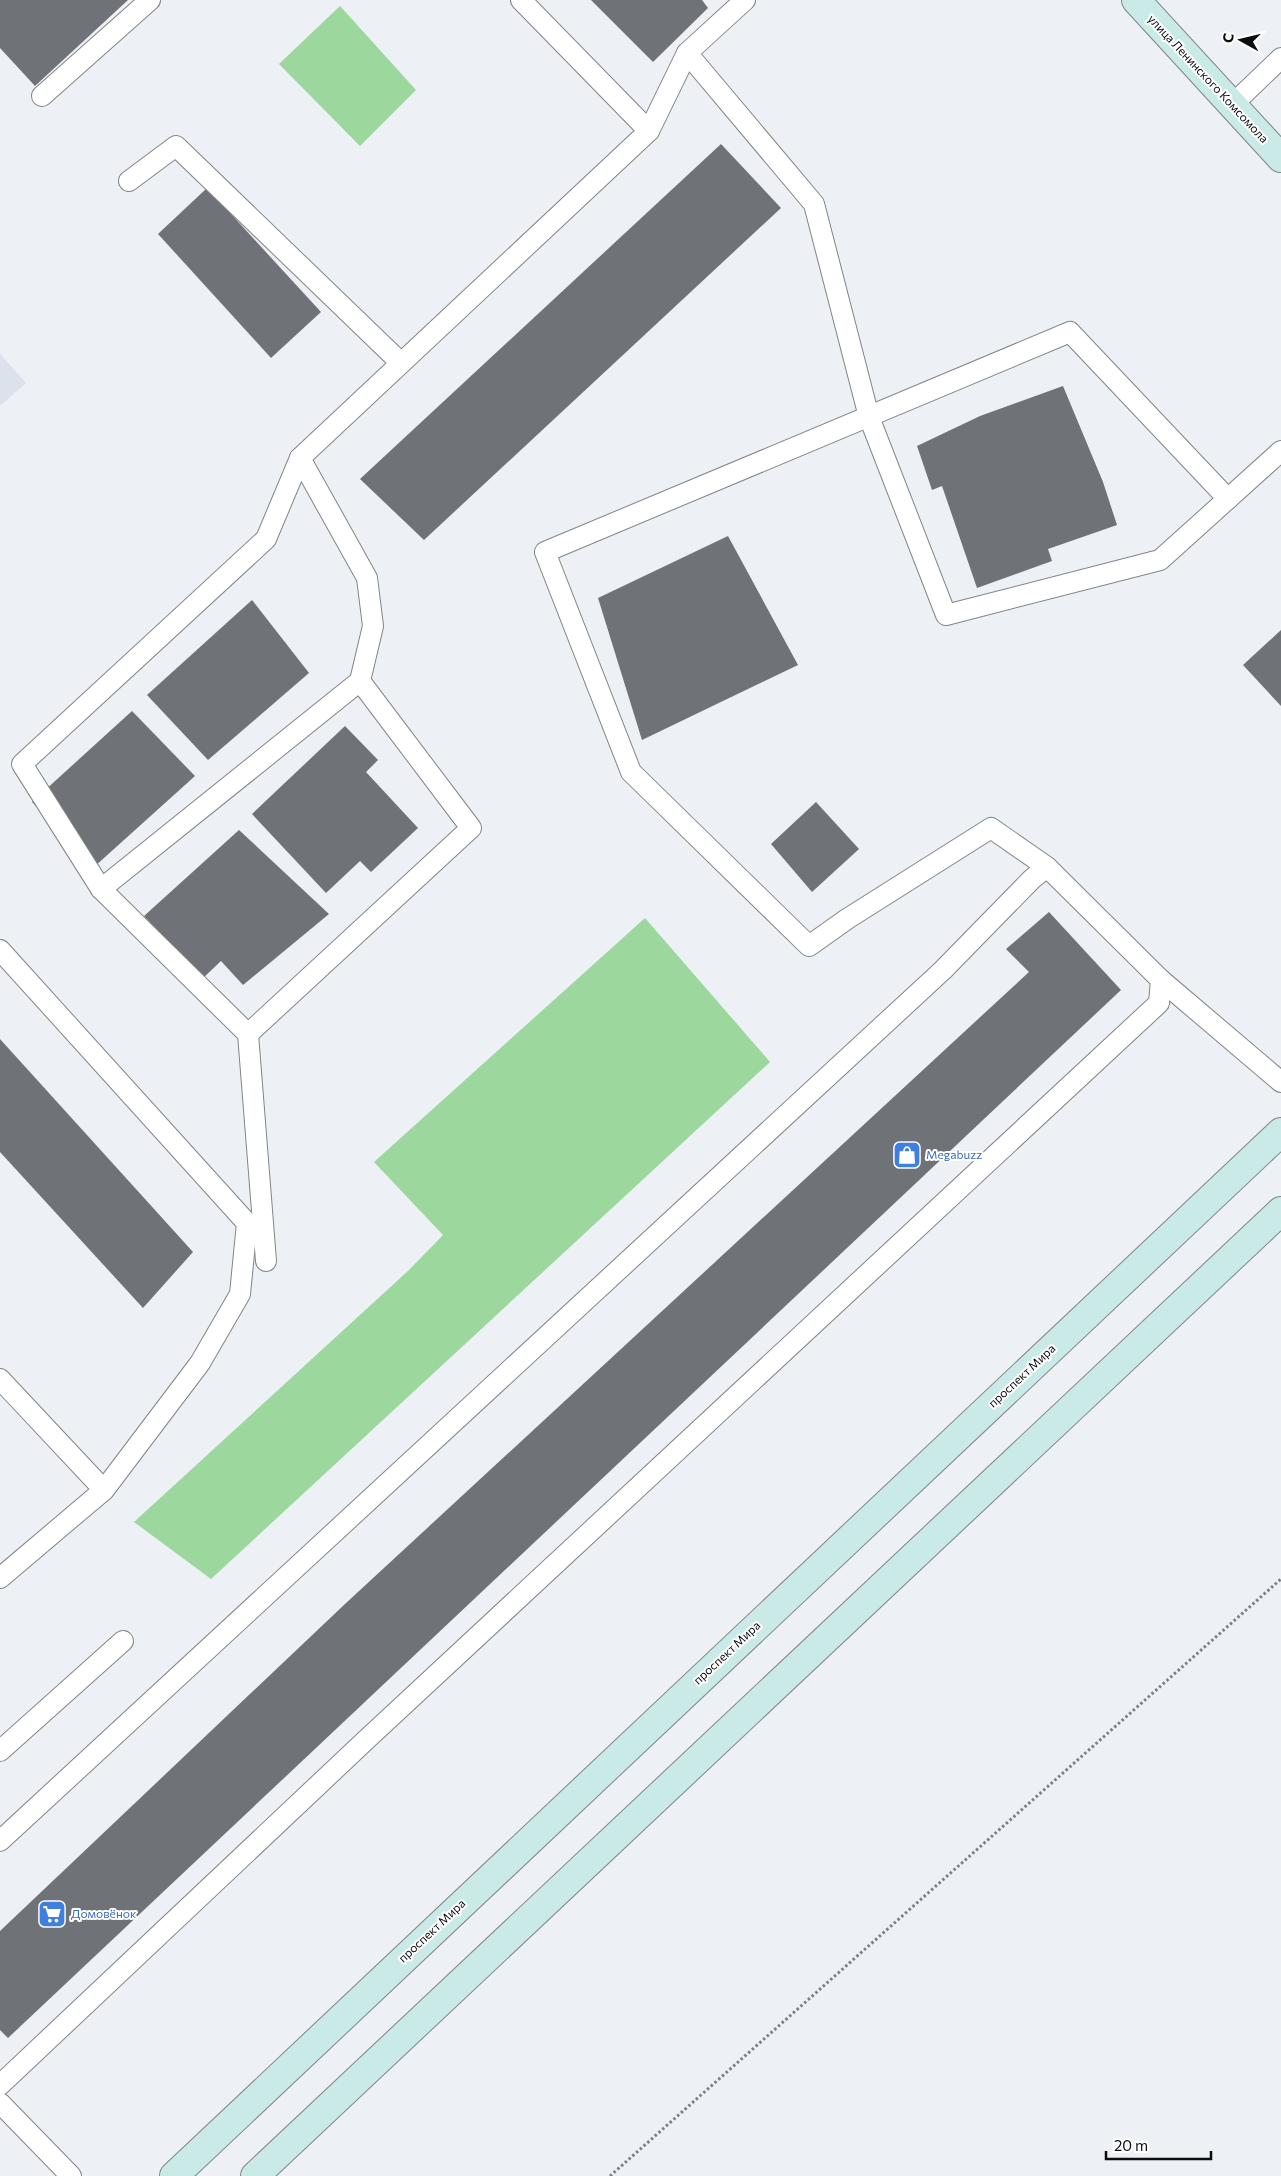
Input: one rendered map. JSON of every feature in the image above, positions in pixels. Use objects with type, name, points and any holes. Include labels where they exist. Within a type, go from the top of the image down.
[{"type":"main road","name":"улица Ленинского Комсомола","points":[[1136,0],[1281,158]]},
{"type":"main road","name":"проспект Мира","points":[[174,2176],[1281,1132]]},
{"type":"main road","points":[[256,2176],[1281,1211]]},
{"type":"lane","points":[[42,96],[150,0]]},
{"type":"lane","points":[[521,0],[649,131]]},
{"type":"lane","points":[[266,1261],[248,1034],[101,890],[22,764],[266,539],[300,458],[649,131],[687,53],[745,0]]},
{"type":"lane","points":[[687,53],[814,204],[869,417],[946,615],[1160,560],[1281,451]]},
{"type":"lane","points":[[1232,105],[1281,58]]},
{"type":"lane","points":[[129,181],[176,146],[401,363]]},
{"type":"lane","points":[[1228,499],[1070,332],[545,552],[631,772],[809,946],[847,919],[991,828],[1047,867],[1161,980],[1281,1082]]},
{"type":"lane","points":[[101,890],[360,681],[373,626],[367,578],[300,458]]},
{"type":"lane","points":[[248,1034],[471,828],[360,681]]},
{"type":"lane","points":[[0,1841],[928,984],[1047,867]]},
{"type":"lane","points":[[0,950],[247,1223],[240,1294],[200,1363],[104,1490],[0,1578]]},
{"type":"lane","points":[[0,2085],[367,1739],[1159,1003],[1161,980]]},
{"type":"lane","points":[[0,1380],[104,1490]]},
{"type":"lane","points":[[0,1751],[123,1641]]},
{"type":"lane","points":[[0,2103],[71,2176]]},
{"type":"path","points":[[610,2176],[1281,1579]]},
{"type":"shaded area","points":[[0,354],[26,383],[0,406]]},
{"type":"green space","points":[[340,6],[416,90],[360,146],[279,64]]},
{"type":"green space","points":[[645,918],[770,1062],[211,1579],[134,1522],[409,1270],[443,1235],[374,1162]]},
{"type":"building","points":[[0,0],[128,0],[35,86],[0,48]]},
{"type":"building","points":[[591,0],[702,0],[708,8],[653,62]]},
{"type":"building","points":[[721,144],[781,208],[424,540],[360,479]]},
{"type":"building","points":[[207,188],[321,312],[271,358],[158,234]]},
{"type":"building","points":[[1063,386],[1103,482],[1117,525],[1048,549],[1052,561],[977,588],[942,486],[932,490],[917,446],[980,416]]},
{"type":"building","points":[[728,536],[798,665],[642,740],[598,598]]},
{"type":"building","points":[[252,600],[309,673],[208,760],[147,695]]},
{"type":"building","points":[[1281,630],[1281,706],[1243,665]]},
{"type":"building","points":[[132,711],[195,776],[94,867],[32,802]]},
{"type":"building","points":[[345,726],[378,760],[366,772],[418,828],[371,872],[360,861],[326,893],[252,814]]},
{"type":"building","points":[[816,802],[859,849],[812,892],[771,844]]},
{"type":"building","points":[[239,830],[329,914],[243,985],[221,961],[202,979],[144,916]]},
{"type":"building","points":[[1049,912],[1121,990],[8,2038],[0,2030],[0,1931],[345,1604],[1029,972],[1006,949]]},
{"type":"building","points":[[0,1039],[193,1252],[143,1308],[0,1152]]},
{"type":"place","name":"Megabuzz","points":[[907,1155]]},
{"type":"place","name":"Домовёнок","points":[[52,1914]]}]
